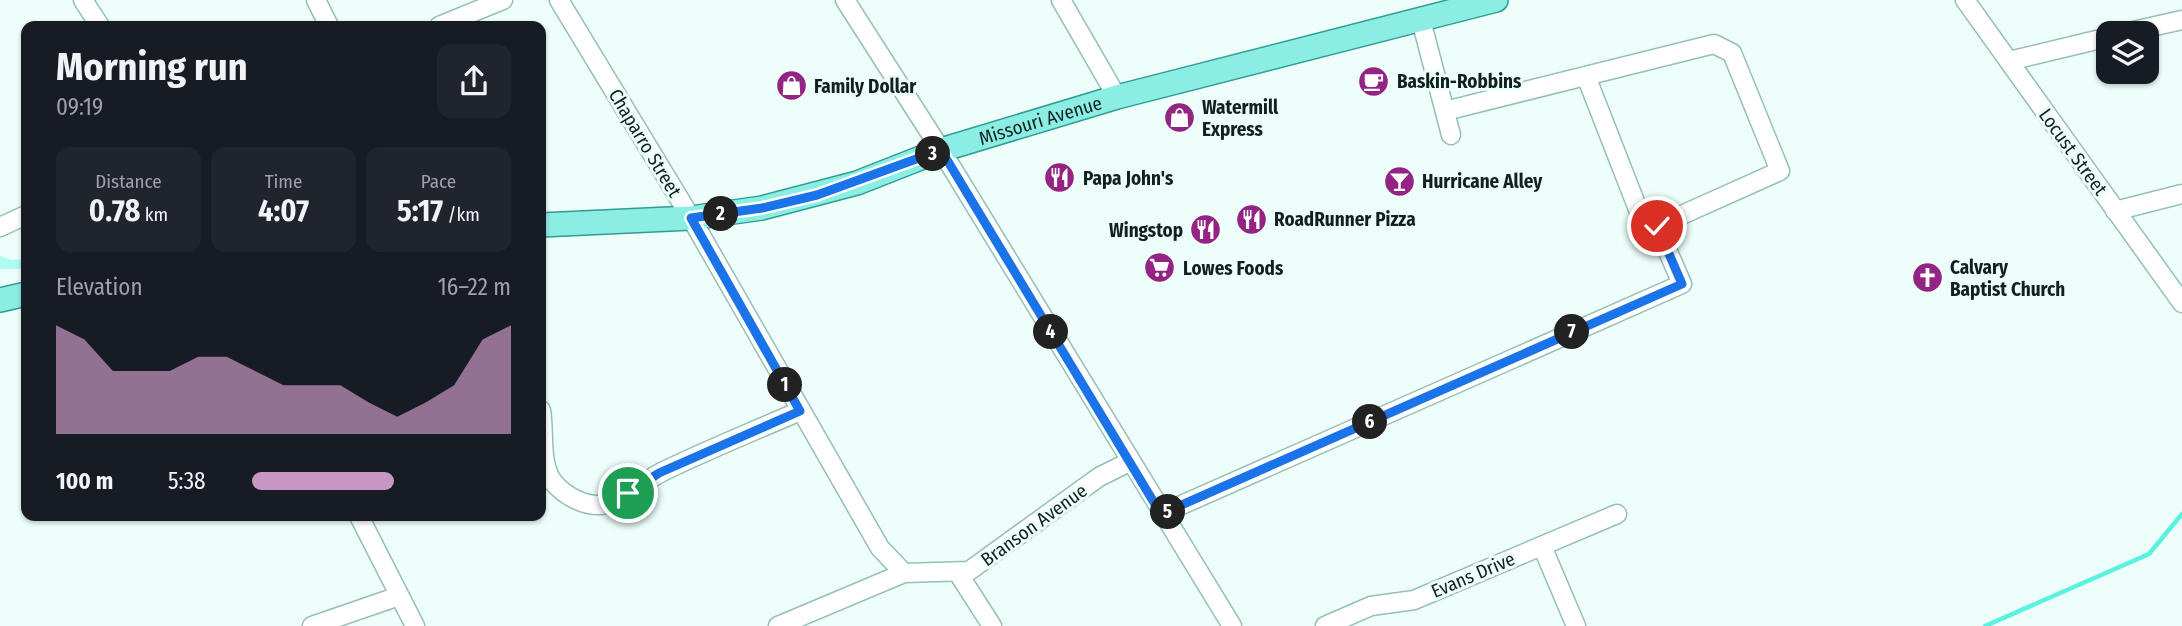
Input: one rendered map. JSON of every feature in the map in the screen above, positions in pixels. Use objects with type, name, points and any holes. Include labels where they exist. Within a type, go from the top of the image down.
[{"type":"main road","name":"Missouri Avenue","points":[[546,225],[691,218],[762,208],[817,195],[941,150],[1116,97],[1421,20],[1445,6],[1496,0]]},
{"type":"main road","points":[[0,300],[21,295]]},
{"type":"street","points":[[83,0],[97,21]]},
{"type":"street","points":[[316,0],[326,21]]},
{"type":"street","points":[[451,21],[503,0]]},
{"type":"street","name":"Chaparro Street","points":[[559,0],[691,218],[880,548],[904,573]]},
{"type":"street","points":[[845,0],[941,150],[1129,462],[1232,626]]},
{"type":"street","points":[[1061,0],[1116,97]]},
{"type":"street","name":"Locust Street","points":[[1965,0],[2182,303]]},
{"type":"street","points":[[1421,20],[1451,135]]},
{"type":"street","points":[[2159,25],[2182,20]]},
{"type":"street","points":[[2009,61],[2096,40]]},
{"type":"street","points":[[1445,111],[1714,44],[1732,53],[1780,171],[1657,226]]},
{"type":"street","points":[[1161,514],[1682,284],[1657,226],[1642,217],[1586,76]]},
{"type":"street","points":[[2115,211],[2182,194]]},
{"type":"street","points":[[0,227],[21,217]]},
{"type":"street","points":[[546,462],[547,472],[554,483],[575,499],[602,505],[615,501],[659,473],[800,411]]},
{"type":"street","name":"Branson Avenue","points":[[778,626],[904,573],[958,573],[981,565],[1099,477],[1129,462]]},
{"type":"street","name":"Evans Drive","points":[[1325,626],[1371,606],[1414,600],[1617,514]]},
{"type":"street","points":[[362,521],[415,626]]},
{"type":"street","points":[[1542,546],[1576,626]]},
{"type":"street","points":[[958,573],[992,626]]},
{"type":"street","points":[[312,626],[399,596]]},
{"type":"shaded area","points":[[0,256],[21,259],[21,269],[0,269]]},
{"type":"waterway","points":[[1985,626],[2149,554],[2182,514]]},
{"type":"place","name":"Baskin-Robbins","points":[[1374,81]]},
{"type":"place","name":"Family Dollar","points":[[791,86]]},
{"type":"place","name":"Watermill Express","points":[[1179,118]]},
{"type":"place","name":"Papa John's","points":[[1060,178]]},
{"type":"place","name":"Hurricane Alley","points":[[1399,181]]},
{"type":"place","name":"RoadRunner Pizza","points":[[1251,219]]},
{"type":"place","name":"Wingstop","points":[[1206,230]]},
{"type":"place","name":"Lowes Foods","points":[[1160,268]]},
{"type":"place","name":"Calvary Baptist Church","points":[[1927,278]]},
{"type":"route","points":[[628,493],[659,473],[800,411],[691,218],[762,208],[817,195],[857,183],[941,150],[1161,514],[1682,284],[1657,226]]}]
